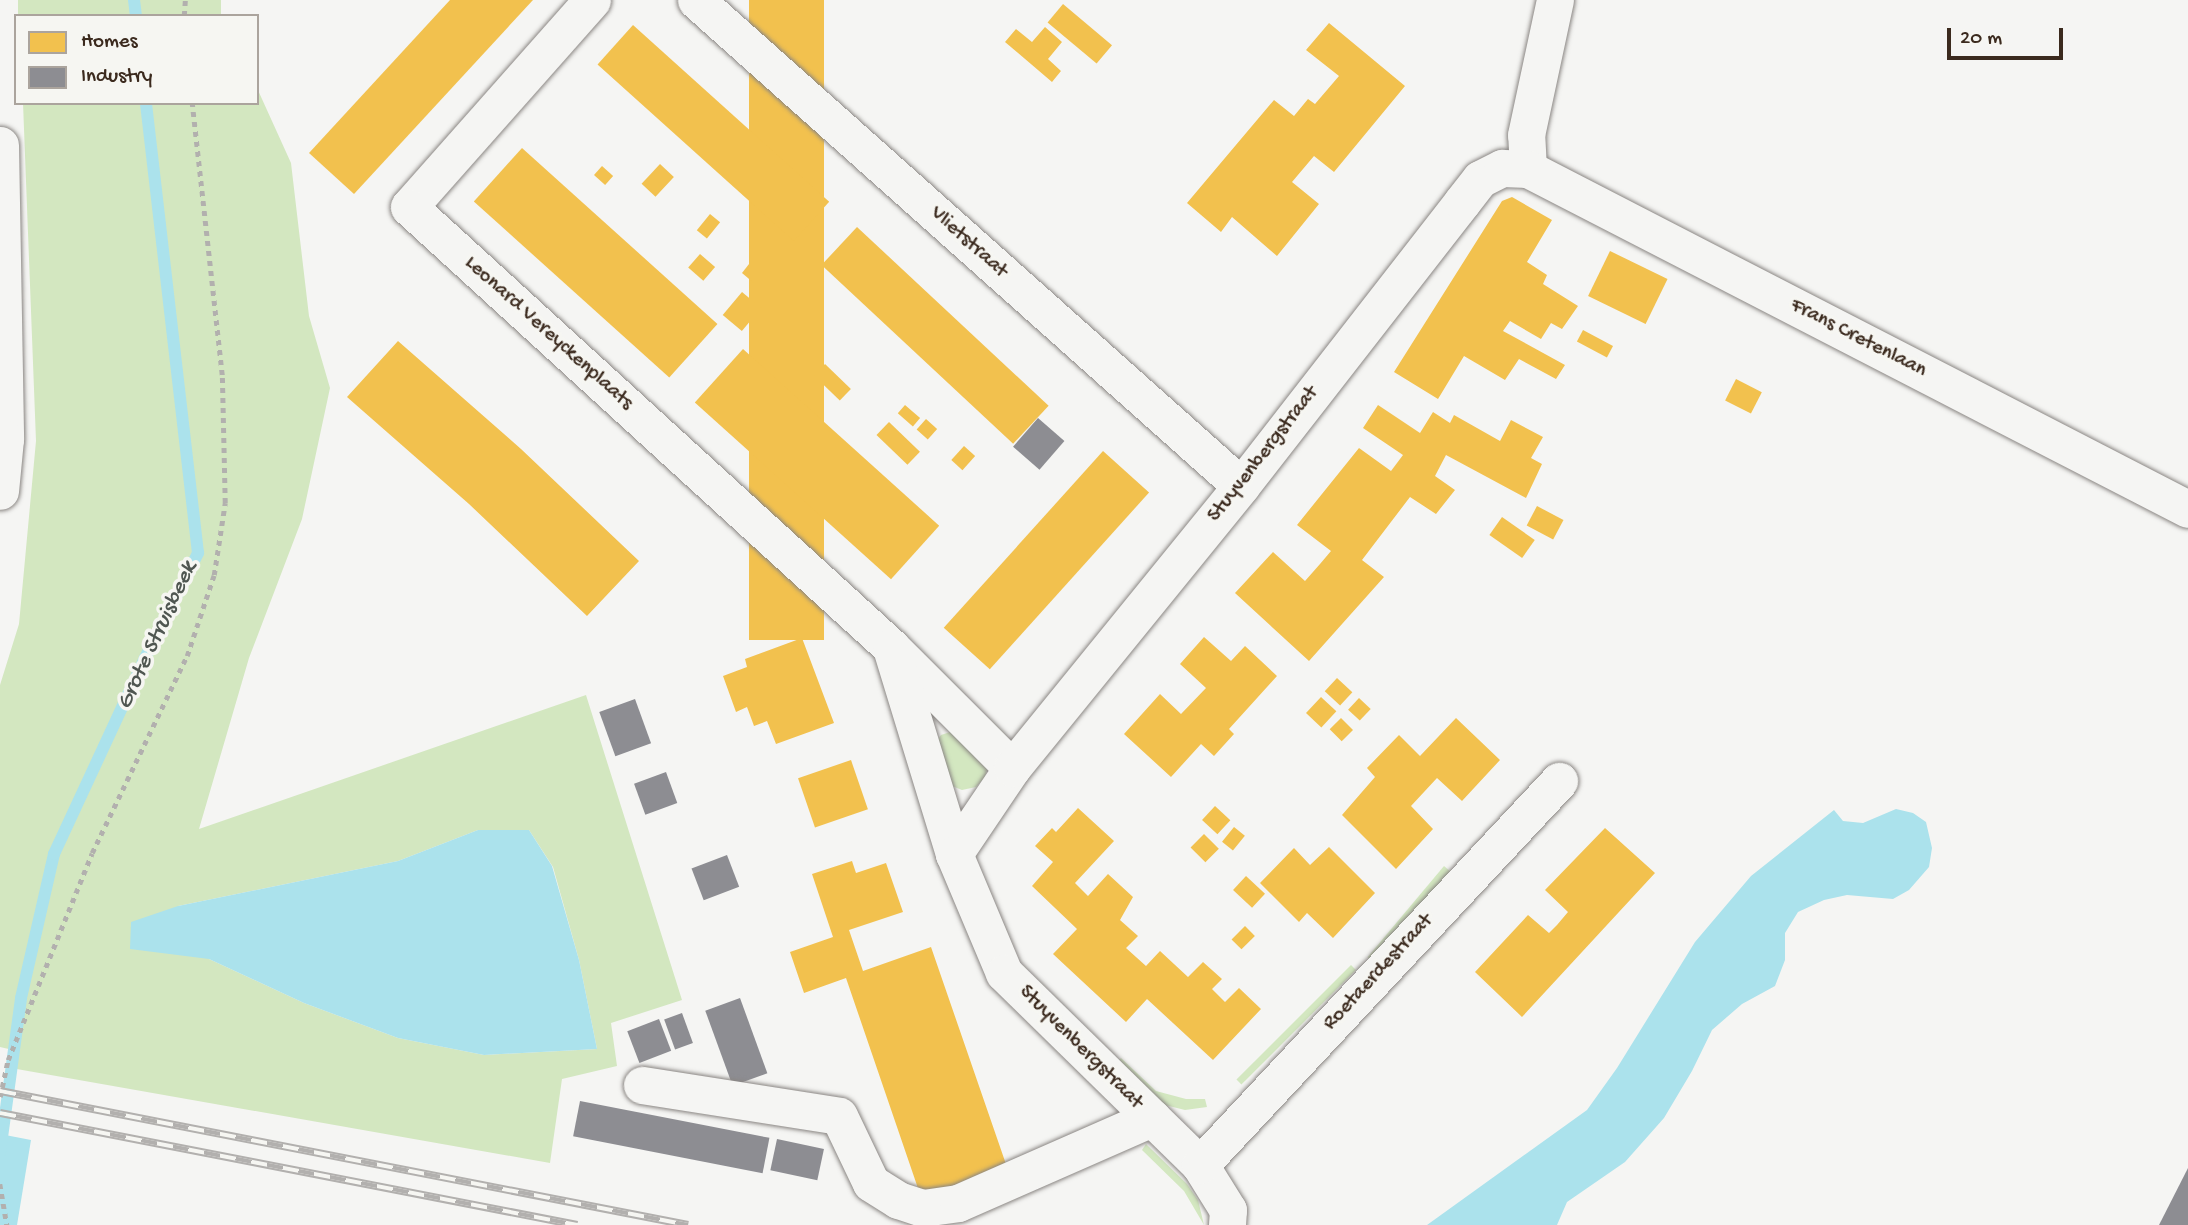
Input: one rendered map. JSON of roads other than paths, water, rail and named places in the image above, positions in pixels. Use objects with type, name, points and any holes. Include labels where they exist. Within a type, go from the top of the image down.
[{"type":"street","name":"Leonard Vereyckenplaats","points":[[592,0],[409,207],[891,647]]},
{"type":"street","name":"Vlietstraat","points":[[695,0],[1241,486]]},
{"type":"street","points":[[1528,170],[1527,135],[1555,0]]},
{"type":"street","points":[[0,145],[5,439],[0,491]]},
{"type":"street","name":"Stuyvenbergstraat","points":[[954,854],[1012,768],[1241,486],[1480,179],[1502,168],[1528,170]]},
{"type":"street","name":"Frans Cretenlaan","points":[[1528,170],[2188,509]]},
{"type":"street","points":[[891,647],[1012,768]]},
{"type":"street","name":"Stuyvenbergstraat","points":[[891,647],[954,854],[1004,972],[1200,1165],[1228,1210],[1227,1225]]},
{"type":"street","name":"Roetaerdestraat","points":[[1200,1165],[1559,781]]},
{"type":"street","points":[[642,1085],[839,1116],[871,1183],[898,1200],[923,1208],[958,1203],[1152,1118]]},
{"type":"water","points":[[1896,809],[1913,813],[1926,822],[1932,848],[1929,867],[1909,890],[1893,899],[1847,895],[1824,900],[1798,912],[1785,933],[1785,960],[1775,986],[1742,1004],[1712,1030],[1664,1118],[1625,1162],[1567,1202],[1557,1225],[1427,1225],[1587,1110],[1617,1068],[1695,942],[1751,876],[1834,810],[1843,821],[1863,823]]},
{"type":"water","points":[[478,830],[529,830],[552,866],[579,960],[597,1049],[484,1055],[398,1038],[304,1003],[209,959],[130,949],[131,922],[178,906],[398,861]]},
{"type":"water","points":[[0,1134],[31,1140],[17,1225],[0,1225]]},
{"type":"waterway","name":"Grote Struisbeek","points":[[134,0],[136,14]]},
{"type":"waterway","name":"Grote Struisbeek","points":[[0,1152],[21,998],[54,854],[145,658],[198,553],[146,105]]},
{"type":"railway","points":[[0,1091],[688,1225]]},
{"type":"railway","points":[[0,1113],[577,1225]]}]
